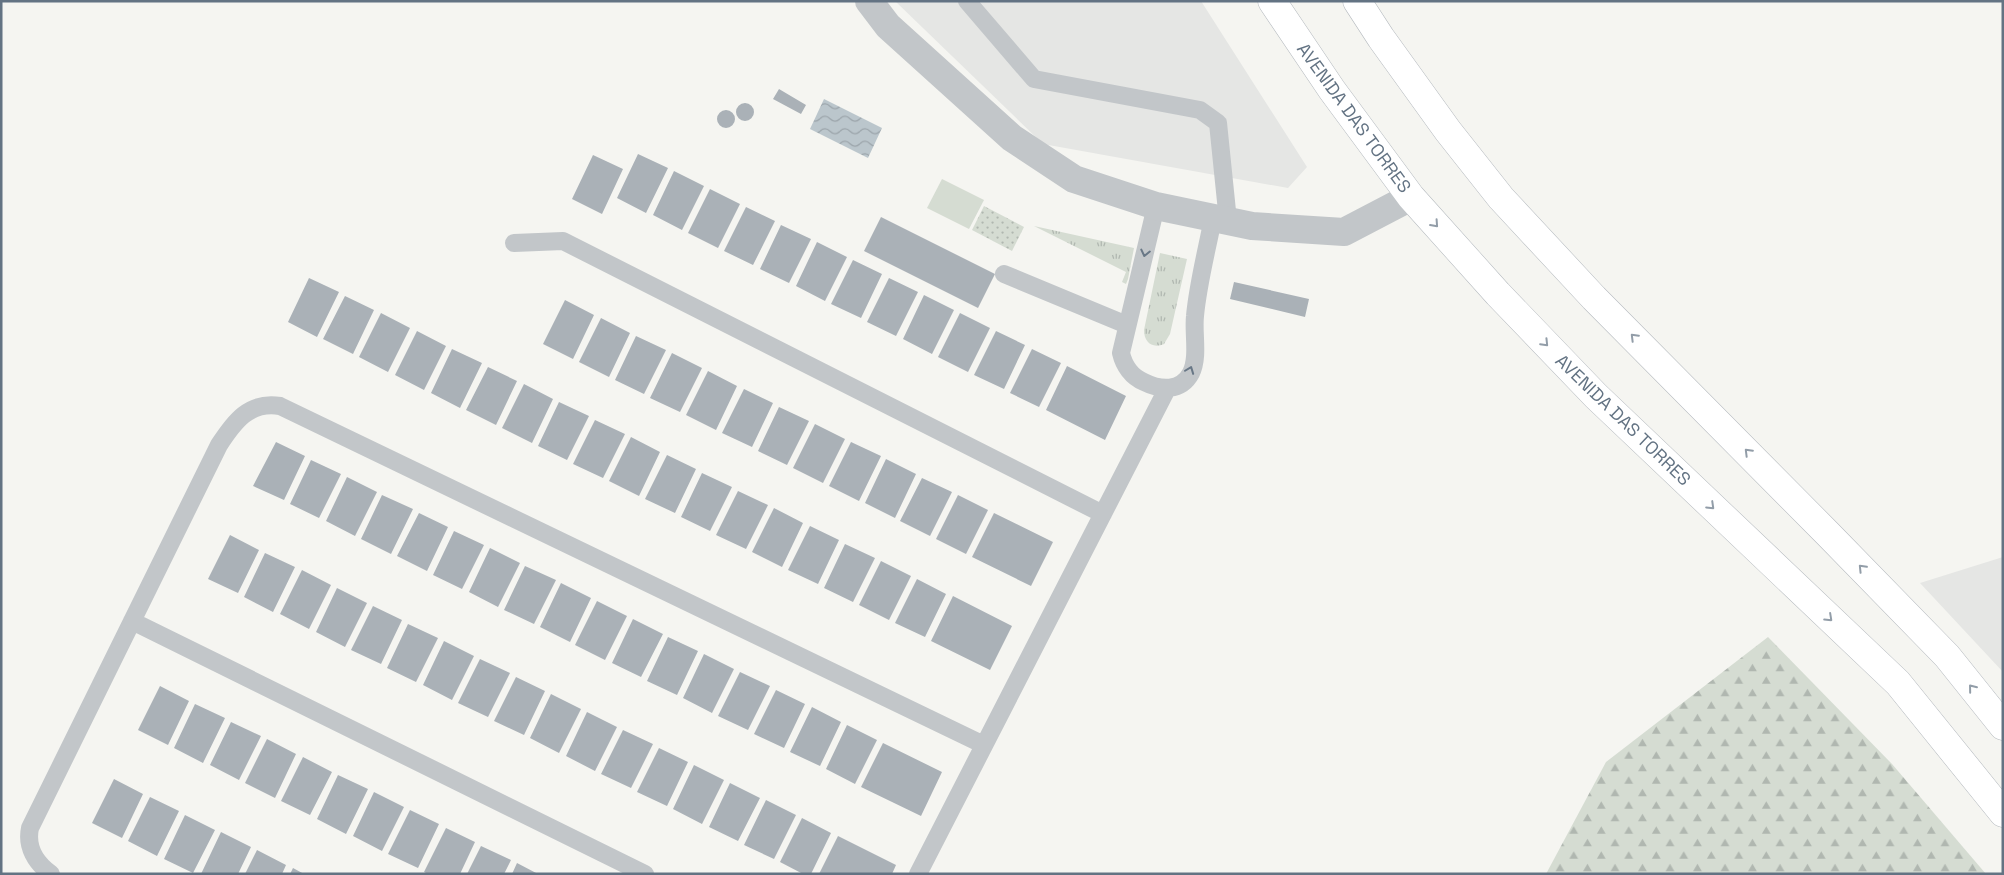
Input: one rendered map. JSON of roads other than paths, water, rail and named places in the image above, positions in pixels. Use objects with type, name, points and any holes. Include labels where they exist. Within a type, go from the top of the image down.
[{"type":"main road","name":"AVENIDA DAS TORRES","points":[[1272,1],[1332,90],[1411,197],[1498,294],[1596,396],[1898,683],[2003,813]]},
{"type":"main road","points":[[1357,1],[1381,38],[1448,131],[1501,198],[1594,298],[1822,527],[1940,650],[2003,726]]},
{"type":"street","points":[[869,1],[888,26],[1012,138],[1074,179],[1156,206],[1252,226],[1344,232],[1411,197]]},
{"type":"lane","points":[[967,1],[1034,78],[1200,110],[1218,123],[1221,219],[1195,316],[1192,372],[1186,380],[1167,389],[1139,380],[1130,372],[1121,353],[1156,206]]},
{"type":"lane","points":[[514,243],[563,241],[1103,514]]},
{"type":"lane","points":[[1004,274],[1128,325]]},
{"type":"lane","points":[[918,874],[1167,389]]},
{"type":"lane","points":[[51,874],[38,862],[28,838],[30,828],[219,445],[243,414],[270,404],[280,406],[984,745]]},
{"type":"lane","points":[[132,621],[645,874]]},
{"type":"water","points":[[824,99],[882,128],[868,158],[810,129]]}]
